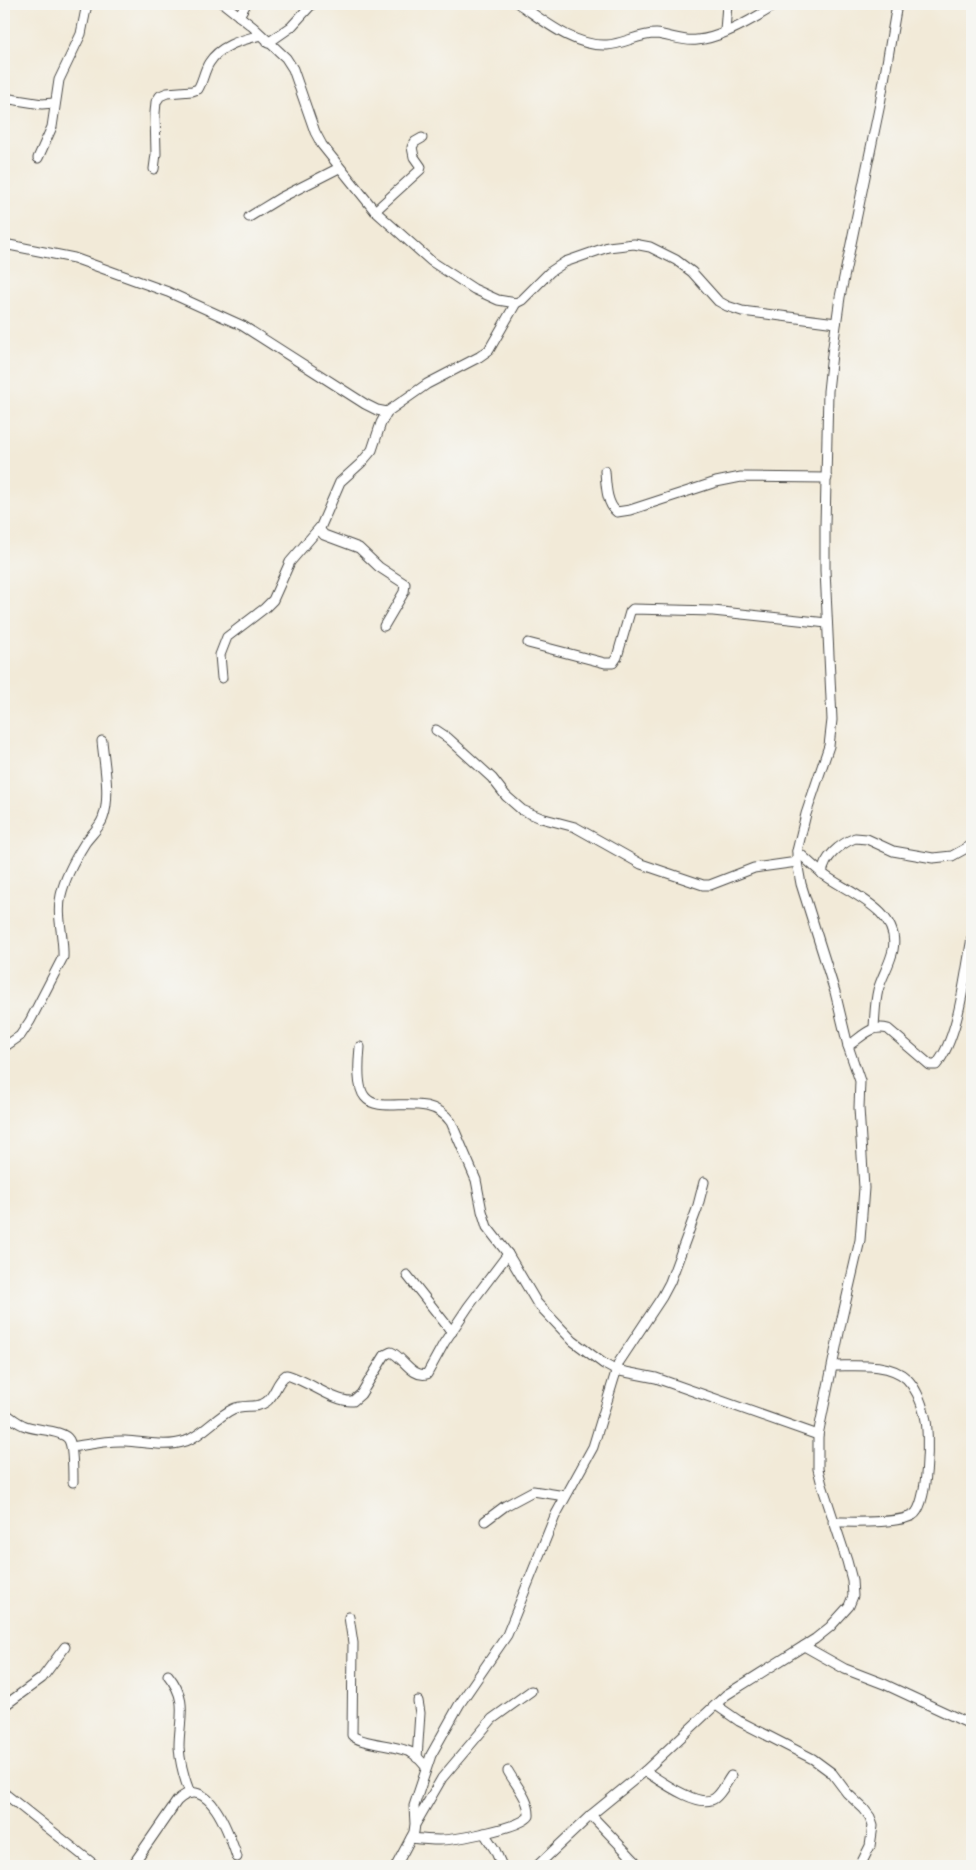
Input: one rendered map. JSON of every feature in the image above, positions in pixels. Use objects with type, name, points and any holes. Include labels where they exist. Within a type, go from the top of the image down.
[{"type":"street","points":[[38,158],[52,127],[54,103],[59,80],[81,34],[87,4]]},
{"type":"street","points":[[224,4],[286,58],[293,69],[315,132],[325,150],[375,211],[418,251],[452,276],[486,295],[498,300],[516,303]]},
{"type":"street","points":[[240,16],[246,4]]},
{"type":"street","points":[[268,43],[296,23],[312,4]]},
{"type":"street","points":[[519,4],[562,32],[581,42],[595,45],[618,44],[642,35],[654,34],[698,40],[725,31],[760,15],[777,4]]},
{"type":"street","points":[[725,31],[727,4]]},
{"type":"street","points":[[537,1866],[591,1815],[645,1771],[739,1686],[804,1646],[830,1627],[849,1606],[853,1596],[847,1561],[833,1522],[818,1469],[818,1435],[860,1240],[864,1188],[859,1108],[860,1081],[848,1046],[835,992],[801,884],[797,851],[806,814],[829,746],[832,720],[825,526],[828,391],[836,323],[880,104],[897,4]]},
{"type":"street","points":[[154,169],[157,136],[155,113],[156,102],[160,96],[166,93],[192,92],[198,89],[209,63],[222,49],[235,42],[261,35]]},
{"type":"street","points":[[4,98],[42,104],[54,103]]},
{"type":"street","points":[[375,211],[420,170],[412,147],[415,142],[422,138]]},
{"type":"street","points":[[250,217],[280,198],[340,168]]},
{"type":"street","points":[[4,244],[74,258],[168,292],[243,326],[365,404],[377,410],[387,412]]},
{"type":"street","points":[[222,678],[220,655],[227,637],[273,600],[290,562],[319,529],[340,482],[362,463],[372,450],[380,423],[387,412],[427,384],[489,350],[516,303],[522,300],[550,272],[565,262],[608,247],[634,244],[650,247],[676,260],[692,272],[718,301],[727,306],[742,311],[836,323]]},
{"type":"street","points":[[605,471],[610,502],[613,509],[617,512],[640,507],[716,482],[741,477],[827,478]]},
{"type":"street","points":[[319,529],[324,535],[359,548],[379,567],[405,584],[404,592],[384,626]]},
{"type":"street","points":[[528,643],[596,661],[613,663],[617,658],[630,612],[634,609],[713,611],[827,623]]},
{"type":"street","points":[[436,730],[448,738],[492,778],[506,796],[522,810],[536,817],[576,827],[655,870],[703,886],[754,868],[797,862]]},
{"type":"street","points":[[4,1047],[20,1036],[30,1021],[63,957],[64,948],[60,928],[59,906],[61,896],[79,853],[103,820],[106,805],[102,741]]},
{"type":"street","points":[[822,874],[825,862],[831,855],[855,838],[867,839],[893,850],[932,858],[952,856],[972,845]]},
{"type":"street","points":[[797,851],[822,874],[877,910],[889,922],[893,930],[892,950],[878,990],[874,1028]]},
{"type":"street","points":[[848,1046],[874,1028],[880,1027],[888,1029],[921,1059],[930,1065],[936,1065],[948,1047],[954,1028],[972,938]]},
{"type":"street","points":[[360,1047],[360,1082],[364,1096],[372,1102],[384,1104],[418,1104],[436,1108],[445,1114],[451,1122],[476,1180],[487,1227],[508,1254],[526,1287],[550,1319],[587,1352],[616,1370],[656,1378],[818,1435]]},
{"type":"street","points":[[415,1824],[414,1806],[426,1767],[443,1731],[507,1635],[565,1496],[593,1447],[616,1370],[623,1354],[662,1297],[670,1282],[697,1209],[704,1182]]},
{"type":"street","points":[[72,1447],[101,1442],[125,1441],[164,1444],[186,1441],[234,1409],[263,1404],[269,1400],[282,1378],[286,1375],[337,1397],[353,1401],[361,1394],[388,1352],[395,1354],[420,1375],[427,1374],[468,1307],[508,1254]]},
{"type":"street","points":[[407,1274],[452,1332]]},
{"type":"street","points":[[833,1366],[882,1368],[901,1374],[912,1386],[920,1400],[928,1430],[923,1501],[918,1512],[898,1520],[833,1522]]},
{"type":"street","points":[[4,1412],[22,1425],[66,1436],[72,1447],[73,1482]]},
{"type":"street","points":[[485,1522],[505,1506],[533,1491],[565,1496]]},
{"type":"street","points":[[349,1617],[353,1643],[352,1735],[360,1741],[399,1748],[412,1753],[426,1767]]},
{"type":"street","points":[[804,1646],[845,1669],[884,1684],[972,1725]]},
{"type":"street","points":[[4,1706],[42,1678],[65,1647]]},
{"type":"street","points":[[168,1675],[181,1699],[180,1763],[190,1793]]},
{"type":"street","points":[[396,1866],[411,1838],[415,1824],[442,1778],[492,1718],[531,1691]]},
{"type":"street","points":[[417,1758],[420,1720],[418,1700]]},
{"type":"street","points":[[716,1705],[739,1721],[813,1759],[832,1773],[847,1793],[867,1813],[873,1826],[870,1846],[860,1866]]},
{"type":"street","points":[[411,1838],[441,1840],[484,1833],[526,1820],[529,1816],[524,1798],[508,1771]]},
{"type":"street","points":[[645,1771],[689,1797],[704,1801],[710,1801],[719,1795],[731,1776]]},
{"type":"street","points":[[4,1793],[96,1866]]},
{"type":"street","points":[[132,1866],[176,1801],[183,1795],[190,1793],[203,1796],[219,1814],[230,1836],[237,1857]]},
{"type":"street","points":[[591,1815],[638,1866]]},
{"type":"street","points":[[484,1833],[495,1850],[502,1866]]}]
